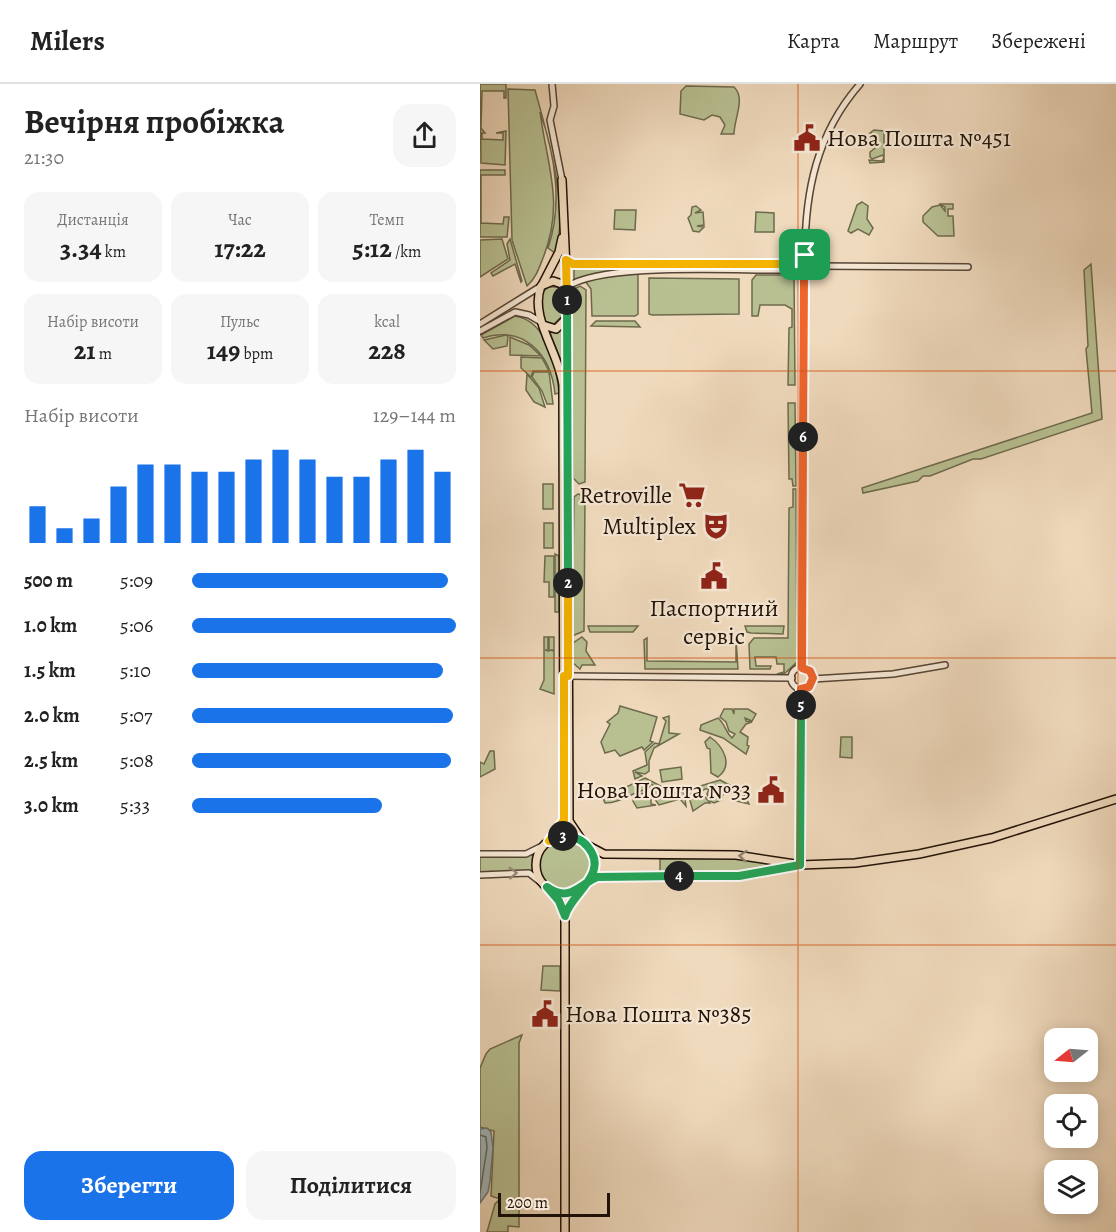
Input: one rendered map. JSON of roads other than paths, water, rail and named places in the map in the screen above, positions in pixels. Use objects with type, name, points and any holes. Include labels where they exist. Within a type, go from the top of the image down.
[{"type":"main road","points":[[562,180],[567,286],[564,820],[538,855],[536,867],[545,886],[559,901],[565,916]]},
{"type":"main road","points":[[565,214],[559,252],[537,300],[542,324],[556,354],[563,386],[569,821],[585,843],[594,866],[590,881]]},
{"type":"main road","points":[[542,286],[549,281],[560,283],[567,297]]},
{"type":"main road","points":[[542,324],[556,329],[567,317]]},
{"type":"main road","points":[[565,1232],[565,916],[567,908],[590,881],[601,876],[739,876],[800,865],[855,863],[953,848],[1116,799]]},
{"type":"main road","points":[[547,843],[566,836],[585,843],[604,854],[747,856],[800,865]]},
{"type":"main road","points":[[545,886],[567,894],[582,889]]},
{"type":"street","points":[[552,84],[554,106],[550,120],[562,180]]},
{"type":"street","points":[[805,255],[807,198],[817,158],[837,114],[860,84]]},
{"type":"street","points":[[566,260],[573,264],[786,264],[805,255]]},
{"type":"street","points":[[567,286],[577,281],[613,273],[787,270],[804,276],[812,272],[814,266],[811,258],[805,255]]},
{"type":"street","points":[[794,260],[792,266],[796,273]]},
{"type":"street","points":[[814,266],[968,267]]},
{"type":"street","points":[[802,668],[804,276]]},
{"type":"street","points":[[480,324],[542,286]]},
{"type":"street","points":[[480,331],[515,312],[522,312],[542,324]]},
{"type":"street","points":[[813,679],[893,674],[945,664]]},
{"type":"street","points":[[802,668],[810,671],[813,679],[809,687],[801,689],[795,686],[792,678],[795,670],[802,668]]},
{"type":"street","points":[[566,676],[792,678]]},
{"type":"street","points":[[800,865],[801,689]]},
{"type":"street","points":[[480,854],[526,854],[547,843]]},
{"type":"street","points":[[480,874],[530,873],[545,886]]},
{"type":"water","points":[[487,1128],[491,1132],[493,1148],[490,1181],[488,1192],[480,1203],[480,1129]]},
{"type":"place","name":"Нова Пошта №451","points":[[807,138]]},
{"type":"place","name":"Retroville","points":[[692,495]]},
{"type":"place","name":"Multiplex","points":[[716,526]]},
{"type":"place","name":"Паспортний сервіс","points":[[714,576]]},
{"type":"place","name":"Нова Пошта №33","points":[[771,790]]},
{"type":"place","name":"Нова Пошта №385","points":[[545,1014]]}]
